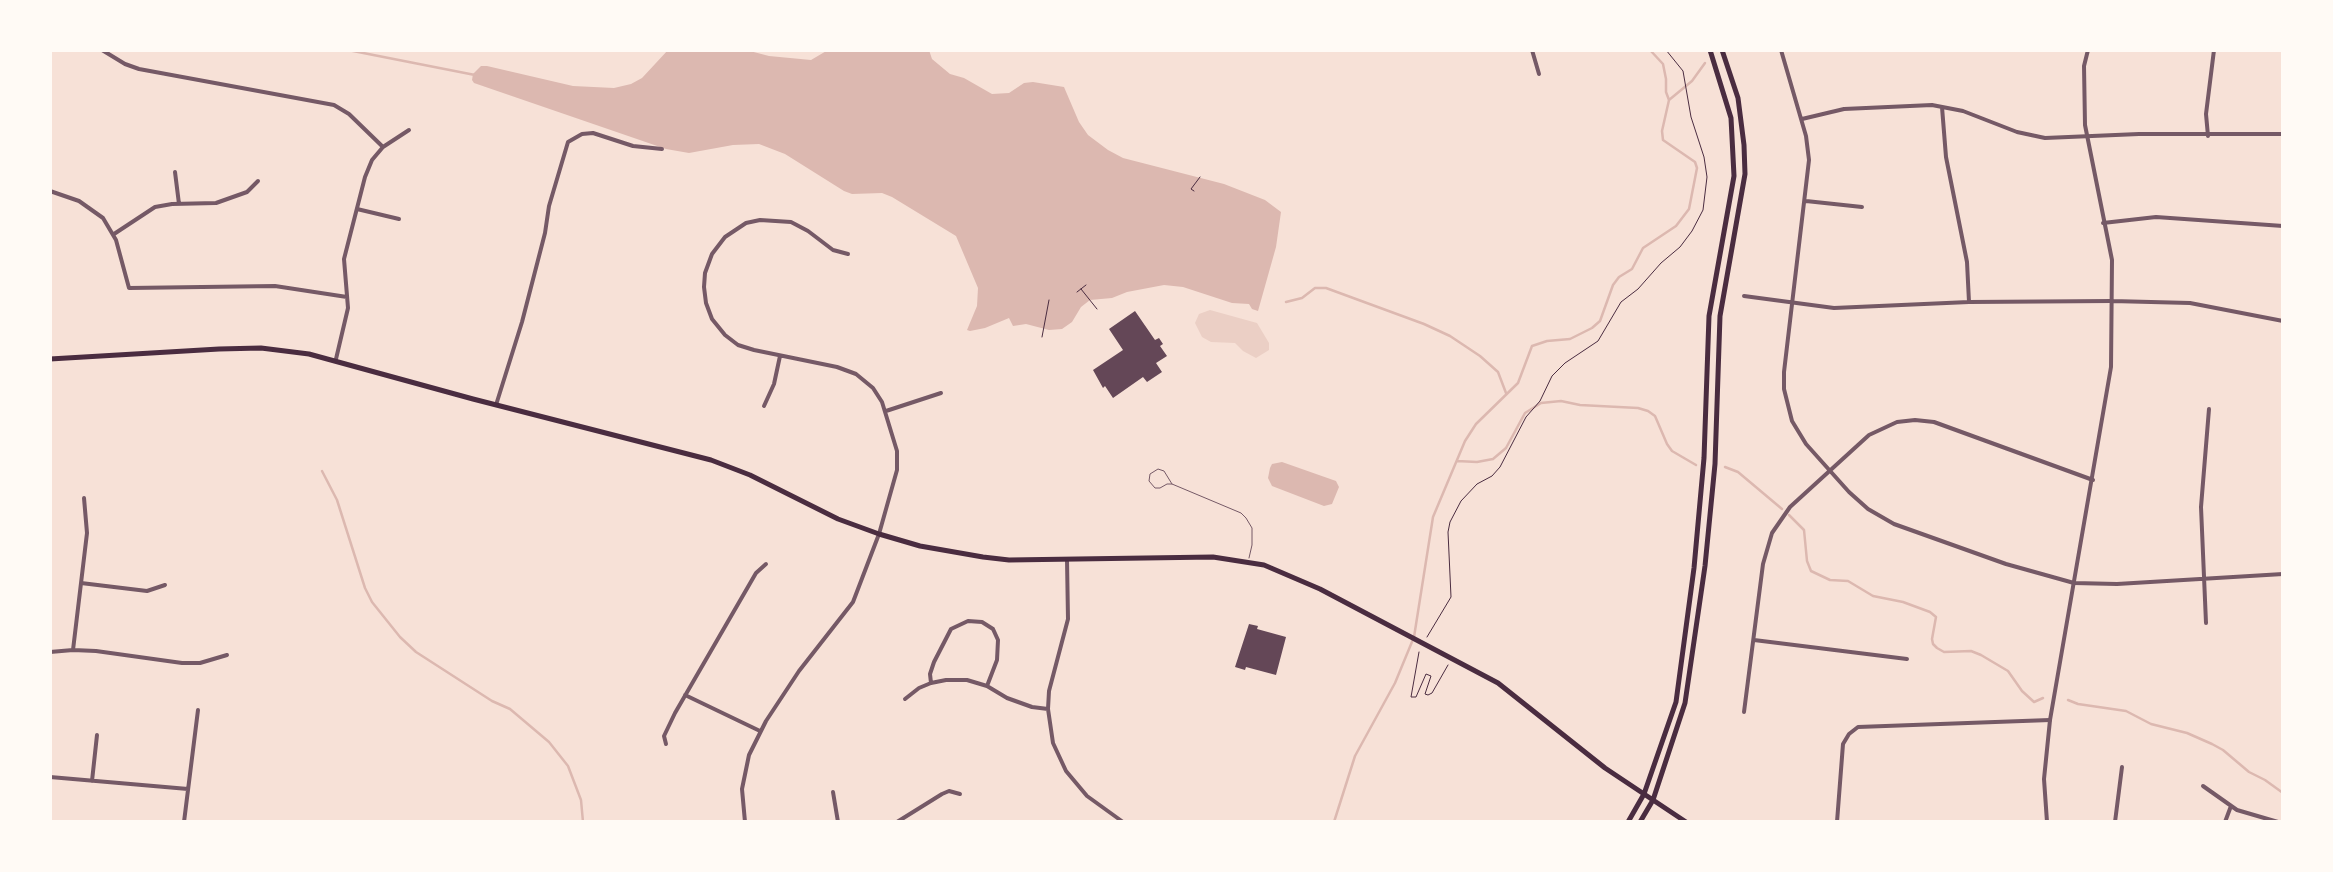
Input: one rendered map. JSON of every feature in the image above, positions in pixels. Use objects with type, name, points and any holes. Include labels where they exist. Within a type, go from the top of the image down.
[{"type":"main road","points":[[1628,822],[1644,794],[1676,702],[1684,652],[1704,458],[1709,316],[1734,176],[1731,118],[1710,50]]},
{"type":"main road","points":[[1640,822],[1653,800],[1685,703],[1715,464],[1720,316],[1745,174],[1738,98],[1722,50]]},
{"type":"main road","points":[[50,358],[261,348],[309,354],[711,460],[838,519],[920,546],[983,558],[1213,557],[1248,561],[1302,580],[1510,691],[1605,768],[1686,822]]},
{"type":"street","points":[[102,50],[139,69],[334,106],[357,121],[382,147]]},
{"type":"street","points":[[1532,50],[1539,74]]},
{"type":"street","points":[[1781,50],[1802,119],[1809,160],[1784,372],[1786,402],[1806,444],[1828,470],[1860,503],[1894,524],[2006,564],[2074,582],[2117,584],[2283,574]]},
{"type":"street","points":[[2047,822],[2044,779],[2050,720],[2110,380],[2112,260],[2086,137],[2084,84],[2088,50]]},
{"type":"street","points":[[2208,136],[2206,114],[2214,50]]},
{"type":"street","points":[[1802,119],[1844,109],[1922,105],[1972,114],[2017,132],[2045,138],[2283,134]]},
{"type":"street","points":[[1942,107],[1946,157],[1967,262],[1970,302]]},
{"type":"street","points":[[336,359],[346,319],[344,264],[369,165],[382,147],[410,130]]},
{"type":"street","points":[[496,405],[522,322],[568,142],[592,132],[633,146],[662,149]]},
{"type":"street","points":[[175,172],[179,204]]},
{"type":"street","points":[[114,234],[150,210],[233,198],[258,181]]},
{"type":"street","points":[[50,192],[84,204],[104,218],[114,234],[129,288],[275,286],[346,296]]},
{"type":"street","points":[[1806,201],[1862,207]]},
{"type":"street","points":[[357,209],[398,219]]},
{"type":"street","points":[[2102,223],[2167,217],[2283,226]]},
{"type":"street","points":[[745,822],[742,789],[749,754],[799,670],[854,602],[879,534],[898,464],[886,410],[873,388],[850,371],[738,344],[725,335],[712,319],[706,303],[707,266],[715,249],[732,231],[760,220],[776,219],[799,226],[834,250],[848,254]]},
{"type":"street","points":[[1744,296],[1858,308],[1970,302],[2190,303],[2283,321]]},
{"type":"street","points":[[764,406],[780,356]]},
{"type":"street","points":[[886,410],[942,393]]},
{"type":"street","points":[[2206,624],[2201,507],[2209,408]]},
{"type":"street","points":[[1744,712],[1763,564],[1772,534],[1790,506],[1879,429],[1897,422],[1934,422],[2093,480]]},
{"type":"street","points":[[73,650],[87,533],[84,498]]},
{"type":"street","points":[[1066,560],[1068,619],[1048,709],[1053,743],[1066,772],[1087,796],[1123,822]]},
{"type":"street","points":[[666,744],[664,736],[685,695],[756,573],[766,564]]},
{"type":"street","points":[[81,583],[147,591],[165,584]]},
{"type":"street","points":[[931,683],[934,662],[951,630],[968,621],[982,622],[998,640],[997,660],[987,686]]},
{"type":"street","points":[[1754,640],[1907,659]]},
{"type":"street","points":[[50,652],[73,650],[182,664],[227,655]]},
{"type":"street","points":[[905,698],[931,683],[967,680],[1032,707],[1048,709]]},
{"type":"street","points":[[685,695],[760,732]]},
{"type":"street","points":[[184,822],[198,710]]},
{"type":"street","points":[[1838,822],[1843,744],[1858,727],[2050,720]]},
{"type":"street","points":[[92,780],[96,735]]},
{"type":"street","points":[[2114,822],[2122,767]]},
{"type":"street","points":[[50,776],[188,789]]},
{"type":"street","points":[[2204,786],[2231,806],[2279,822],[2283,812]]},
{"type":"street","points":[[833,792],[838,822]]},
{"type":"street","points":[[897,822],[942,794],[960,794]]},
{"type":"street","points":[[2225,822],[2231,806]]},
{"type":"lane","points":[[1172,484],[1164,470],[1150,474],[1155,488],[1172,484],[1246,518],[1252,528],[1248,561]]},
{"type":"path","points":[[1426,639],[1452,592],[1448,532],[1470,490],[1500,467],[1552,376],[1598,341],[1622,302],[1680,247],[1703,210],[1706,168],[1691,117],[1685,78],[1666,50]]},
{"type":"path","points":[[1194,191],[1191,189],[1200,177]]},
{"type":"path","points":[[1076,292],[1086,284]]},
{"type":"path","points":[[1081,288],[1097,309]]},
{"type":"path","points":[[1042,337],[1049,300]]},
{"type":"path","points":[[1419,653],[1413,697],[1426,674],[1430,676],[1425,694],[1432,692],[1452,658]]},
{"type":"shaded area","points":[[668,50],[746,50],[811,60],[828,50],[929,50],[932,59],[950,74],[992,94],[1009,93],[1033,82],[1064,87],[1088,135],[1108,150],[1123,158],[1224,184],[1265,200],[1281,212],[1276,247],[1258,311],[1249,304],[1164,285],[1090,300],[1062,329],[1013,326],[1009,318],[970,331],[967,330],[977,306],[978,288],[956,236],[892,197],[844,191],[785,154],[759,144],[689,153],[666,149],[472,80],[481,66],[487,66],[573,86],[614,88],[642,78]]},
{"type":"shaded area","points":[[1210,310],[1257,323],[1269,350],[1256,358],[1235,343],[1211,342],[1202,337],[1195,323],[1199,314]]},
{"type":"shaded area","points":[[1282,462],[1336,481],[1339,487],[1332,504],[1324,506],[1272,486],[1268,478],[1270,468]]},
{"type":"building","points":[[1135,311],[1155,340],[1159,338],[1167,356],[1156,363],[1162,372],[1147,382],[1143,377],[1113,398],[1093,370],[1123,350],[1109,329]]},
{"type":"building","points":[[1249,624],[1286,637],[1276,675],[1235,667]]},
{"type":"waterway","points":[[348,50],[475,75]]},
{"type":"waterway","points":[[1334,822],[1355,756],[1395,683],[1414,637],[1433,517],[1465,441],[1476,424],[1518,383],[1532,346],[1570,339],[1592,328],[1600,321],[1619,277],[1632,269],[1643,248],[1676,226],[1689,209],[1697,168],[1695,162],[1663,140],[1669,100],[1666,79],[1663,64],[1650,50]]},
{"type":"waterway","points":[[1669,100],[1692,81],[1705,63]]},
{"type":"waterway","points":[[1286,302],[1302,298],[1315,288],[1326,288],[1424,324],[1480,356],[1498,372],[1506,393]]},
{"type":"waterway","points":[[1457,461],[1493,459],[1506,448],[1525,413],[1541,403],[1561,401],[1648,411],[1655,416],[1672,451],[1696,465]]},
{"type":"waterway","points":[[1725,467],[1738,472],[1782,509]]},
{"type":"waterway","points":[[322,471],[337,500],[372,602],[416,652],[510,709],[549,742],[568,766],[581,800],[583,822]]},
{"type":"waterway","points":[[1789,515],[1804,530],[1811,571],[1830,580],[1848,581],[1873,596],[1930,612],[1936,617],[1932,639],[1937,648],[1981,655],[2008,671],[2034,702],[2043,698]]},
{"type":"waterway","points":[[2068,700],[2126,711],[2151,724],[2187,733],[2223,750],[2283,793]]}]
